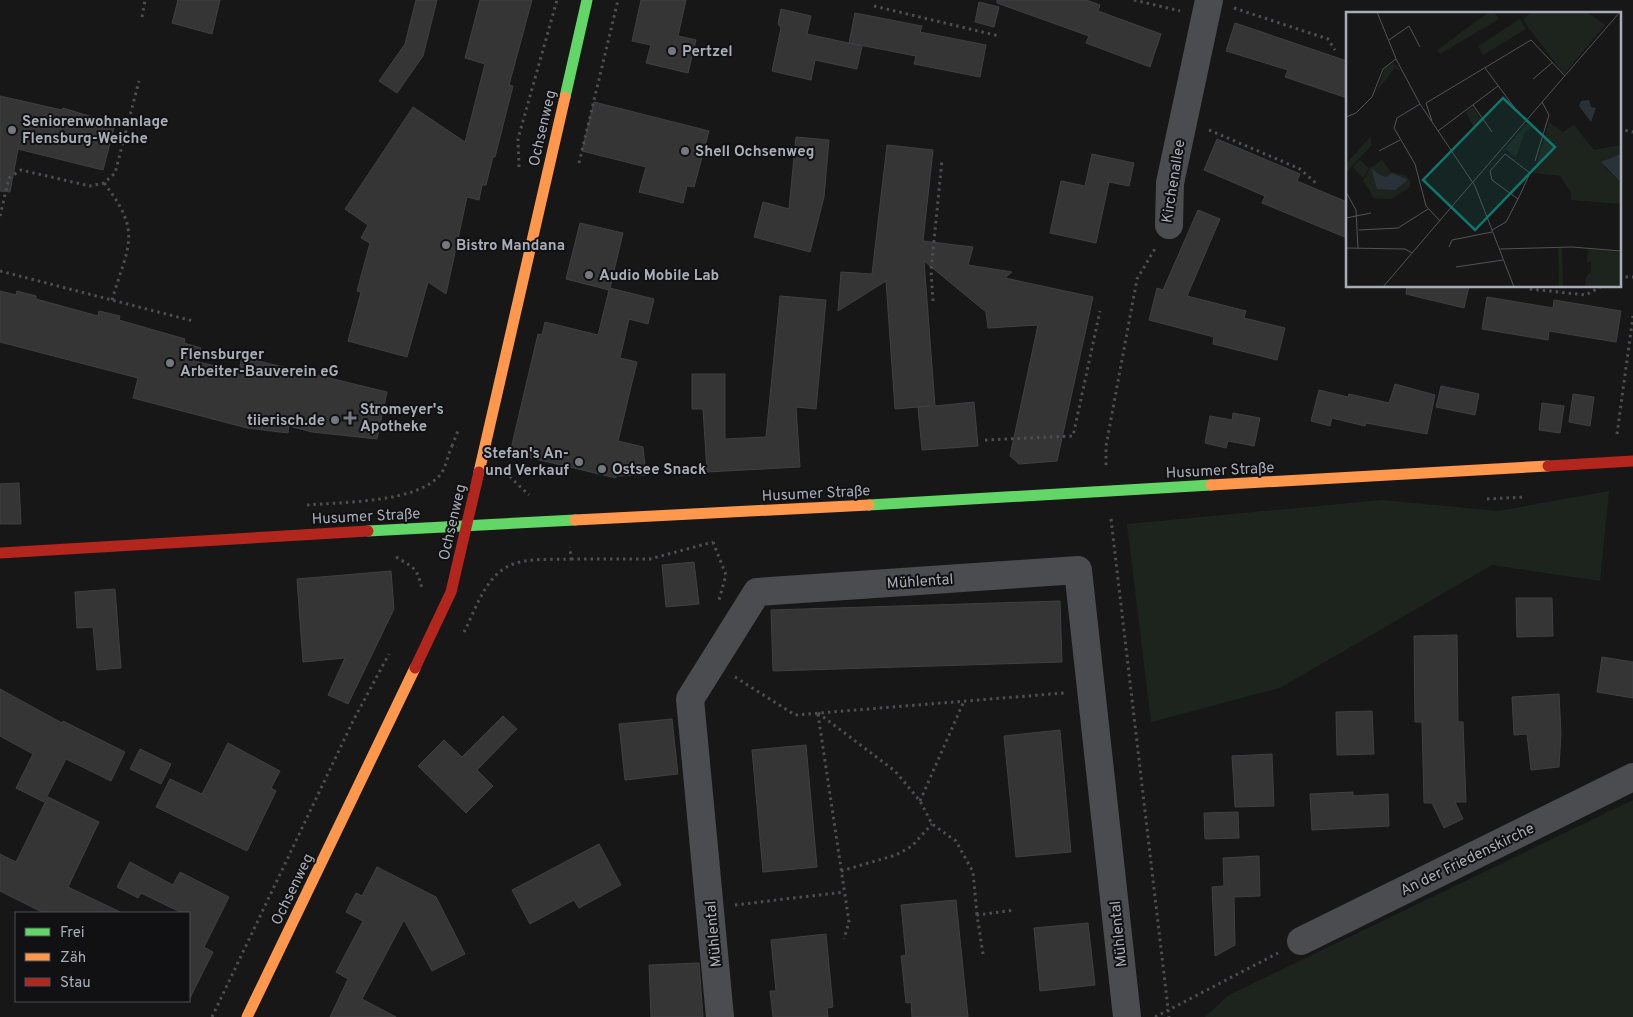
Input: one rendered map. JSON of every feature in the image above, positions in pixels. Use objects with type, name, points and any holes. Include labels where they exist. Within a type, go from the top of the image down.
[{"type":"main road","name":"Ochsenweg","points":[[247,1017],[448,598],[587,0]]},
{"type":"main road","name":"Husumer Straße","points":[[0,554],[393,529],[712,514],[1633,461]]},
{"type":"street","name":"Kirchenallee","points":[[1169,225],[1170,183],[1184,119],[1214,8]]},
{"type":"street","name":"Mühlental","points":[[720,1017],[690,699],[757,592],[1078,570],[1127,1017]]},
{"type":"street","name":"An der Friedenskirche","points":[[1300,941],[1633,777]]},
{"type":"path","points":[[142,17],[146,0]]},
{"type":"path","points":[[518,172],[518,139],[557,0]]},
{"type":"path","points":[[576,172],[582,155],[618,0]]},
{"type":"path","points":[[1134,0],[1214,8],[1328,39],[1335,50]]},
{"type":"path","points":[[874,6],[999,36]]},
{"type":"path","points":[[0,216],[9,178],[21,170],[90,186],[104,183],[115,172],[139,81]]},
{"type":"path","points":[[1184,119],[1300,169],[1317,184]]},
{"type":"path","points":[[1620,129],[1633,132]]},
{"type":"path","points":[[933,301],[931,271],[942,160]]},
{"type":"path","points":[[104,183],[121,206],[130,226],[129,242],[112,300]]},
{"type":"path","name":"Kirchenallee","points":[[1106,475],[1106,446],[1137,279],[1169,225]]},
{"type":"path","points":[[0,271],[193,321]]},
{"type":"path","points":[[1620,277],[1633,276]]},
{"type":"path","points":[[1528,288],[1586,295],[1598,288]]},
{"type":"path","points":[[985,440],[1073,436],[1100,312]]},
{"type":"path","points":[[1616,442],[1633,316]]},
{"type":"path","points":[[1108,492],[1169,1017]]},
{"type":"path","points":[[389,497],[396,558],[411,564],[415,569],[418,573],[422,592],[478,604],[486,586],[501,570],[520,562],[571,559],[567,520]]},
{"type":"path","points":[[712,514],[713,542],[726,575],[718,602]]},
{"type":"path","points":[[212,1017],[354,719],[390,651]]},
{"type":"path","points":[[713,663],[795,715],[1091,690]]},
{"type":"path","points":[[920,801],[964,701]]},
{"type":"path","points":[[818,713],[895,771],[920,801],[932,824],[956,841],[973,872],[983,954]]},
{"type":"path","points":[[818,713],[848,922],[844,939]]},
{"type":"path","points":[[841,871],[904,851],[912,846],[932,824]]},
{"type":"path","points":[[711,908],[844,892]]},
{"type":"path","points":[[977,915],[1015,910]]},
{"type":"path","points":[[1155,1017],[1168,1012],[1300,941]]},
{"type":"shaded area","points":[[1609,491],[1600,581],[1492,565],[1280,688],[1151,722],[1127,524],[1382,500],[1498,511]]},
{"type":"shaded area","points":[[1633,800],[1633,1017],[1205,1017],[1229,995]]},
{"type":"building","points":[[178,0],[220,0],[212,34],[172,23]]},
{"type":"building","points":[[416,0],[437,0],[423,56],[397,93],[379,81],[405,44]]},
{"type":"building","points":[[480,0],[532,0],[509,85],[513,86],[495,157],[493,157],[486,185],[482,185],[479,200],[467,197],[446,294],[428,282],[407,357],[348,341],[361,292],[357,291],[370,243],[361,238],[368,225],[345,209],[413,107],[465,142],[485,64],[465,58]]},
{"type":"building","points":[[641,0],[686,0],[678,36],[696,40],[688,73],[646,63],[651,45],[632,41]]},
{"type":"building","points":[[997,0],[1086,0],[1100,5],[1098,11],[1161,34],[1150,67],[1086,43],[1089,36],[997,3]]},
{"type":"building","points":[[979,2],[999,7],[994,27],[975,22]]},
{"type":"building","points":[[781,9],[811,16],[807,34],[862,46],[857,69],[815,60],[811,80],[772,71],[781,28],[778,24]]},
{"type":"building","points":[[855,13],[922,26],[920,32],[986,45],[980,77],[914,64],[916,56],[849,43]]},
{"type":"building","points":[[1235,23],[1346,61],[1346,98],[1285,77],[1288,70],[1226,51]]},
{"type":"building","points":[[0,96],[62,110],[63,108],[115,124],[103,170],[18,149],[10,192],[0,191]]},
{"type":"building","points":[[594,102],[709,131],[694,187],[687,186],[683,203],[639,192],[646,167],[582,151]]},
{"type":"building","points":[[796,137],[829,140],[824,197],[810,252],[754,237],[763,202],[789,209]]},
{"type":"building","points":[[1217,139],[1300,174],[1297,181],[1346,202],[1346,238],[1262,203],[1265,196],[1204,170]]},
{"type":"building","points":[[887,145],[933,150],[923,241],[973,247],[968,265],[1012,272],[1005,278],[1093,297],[1057,461],[1019,464],[1010,456],[1038,325],[988,328],[986,312],[924,261],[935,406],[974,402],[978,446],[922,450],[918,407],[895,409],[886,281],[838,311],[841,272],[872,274]]},
{"type":"building","points":[[1092,154],[1134,163],[1129,186],[1109,182],[1096,243],[1050,233],[1061,181],[1085,186]]},
{"type":"building","points":[[1198,210],[1220,219],[1187,296],[1246,311],[1244,318],[1285,328],[1277,360],[1213,344],[1214,337],[1149,320],[1157,288],[1163,290]]},
{"type":"building","points":[[580,223],[623,233],[610,288],[654,299],[648,324],[629,319],[620,358],[637,362],[618,441],[643,447],[646,475],[616,476],[616,478],[510,453],[538,334],[542,335],[545,322],[598,335],[609,290],[566,279]]},
{"type":"building","points":[[1407,288],[1469,288],[1464,308],[1406,294]]},
{"type":"building","points":[[0,291],[16,295],[17,291],[36,296],[36,299],[98,316],[99,311],[120,316],[119,320],[185,339],[184,343],[201,348],[198,362],[239,371],[242,357],[387,392],[377,439],[312,432],[289,426],[288,433],[247,428],[133,398],[138,378],[0,342]]},
{"type":"building","points":[[780,296],[826,300],[816,409],[796,407],[800,467],[707,472],[703,409],[692,409],[692,374],[725,374],[725,439],[766,437]]},
{"type":"building","points":[[1487,297],[1553,308],[1554,300],[1621,311],[1616,342],[1549,331],[1548,340],[1482,329]]},
{"type":"building","points":[[1395,384],[1435,395],[1427,434],[1366,423],[1365,426],[1332,418],[1330,426],[1311,421],[1319,390],[1348,397],[1349,394],[1389,403]]},
{"type":"building","points":[[1441,386],[1479,394],[1475,415],[1436,407]]},
{"type":"building","points":[[1573,394],[1594,397],[1590,426],[1569,422]]},
{"type":"building","points":[[1542,403],[1564,406],[1560,433],[1539,430]]},
{"type":"building","points":[[1233,413],[1260,418],[1254,446],[1228,441],[1226,448],[1205,443],[1210,416],[1232,420]]},
{"type":"building","points":[[19,483],[21,524],[0,524],[0,484]]},
{"type":"building","points":[[694,562],[699,604],[666,607],[662,565]]},
{"type":"building","points":[[391,571],[394,609],[348,704],[328,695],[345,658],[303,662],[297,579]]},
{"type":"building","points":[[115,589],[121,668],[97,670],[93,627],[77,628],[75,592]]},
{"type":"building","points":[[1516,598],[1552,598],[1553,636],[1517,637]]},
{"type":"building","points":[[1060,601],[1062,662],[773,671],[771,610]]},
{"type":"building","points":[[1457,635],[1458,722],[1463,722],[1466,802],[1455,802],[1463,819],[1444,828],[1432,803],[1424,803],[1422,722],[1415,722],[1414,636]]},
{"type":"building","points":[[1602,657],[1633,662],[1633,698],[1597,692]]},
{"type":"building","points":[[0,689],[62,723],[63,721],[125,752],[111,781],[66,759],[44,802],[16,788],[33,754],[0,736]]},
{"type":"building","points":[[1559,694],[1561,734],[1559,767],[1531,770],[1527,734],[1514,735],[1512,697]]},
{"type":"building","points":[[1372,711],[1374,754],[1337,755],[1336,712]]},
{"type":"building","points":[[503,716],[517,729],[477,770],[493,786],[466,813],[418,766],[444,740],[462,757]]},
{"type":"building","points":[[672,719],[678,774],[625,780],[619,724]]},
{"type":"building","points":[[1060,730],[1071,852],[1016,857],[1004,736]]},
{"type":"building","points":[[228,743],[280,771],[271,788],[276,791],[247,851],[156,807],[170,779],[202,794]]},
{"type":"building","points":[[806,745],[817,867],[763,872],[752,750]]},
{"type":"building","points":[[140,749],[171,764],[161,784],[130,769]]},
{"type":"building","points":[[1272,754],[1274,806],[1235,807],[1232,756]]},
{"type":"building","points":[[1353,792],[1353,796],[1388,794],[1389,826],[1312,830],[1310,794]]},
{"type":"building","points":[[48,797],[99,822],[68,887],[120,912],[42,912],[0,891],[0,854],[16,862]]},
{"type":"building","points":[[1238,812],[1239,838],[1205,839],[1204,813]]},
{"type":"building","points":[[599,844],[621,885],[579,908],[574,900],[530,924],[512,890]]},
{"type":"building","points":[[1259,856],[1260,896],[1234,897],[1235,945],[1215,956],[1212,887],[1224,886],[1223,858]]},
{"type":"building","points":[[130,862],[173,885],[180,872],[229,897],[204,947],[213,952],[190,998],[190,912],[180,912],[141,893],[138,898],[117,887]]},
{"type":"building","points":[[377,867],[436,897],[465,954],[432,971],[404,920],[362,999],[396,1017],[330,1017],[348,979],[336,972],[363,921],[346,912],[356,893],[362,896]]},
{"type":"building","points":[[956,900],[968,1017],[912,1017],[911,1002],[906,1003],[901,956],[906,955],[901,905]]},
{"type":"building","points":[[1088,923],[1095,985],[1040,991],[1034,928]]},
{"type":"building","points":[[826,934],[833,1007],[827,1008],[828,1017],[773,1017],[770,991],[776,991],[771,940]]},
{"type":"building","points":[[699,963],[703,1017],[651,1017],[649,965]]},
{"type":"traffic: fast","points":[[565,97],[587,0]]},
{"type":"traffic: fast","points":[[869,505],[1211,485]]},
{"type":"traffic: fast","points":[[368,531],[575,520]]},
{"type":"traffic: slow","points":[[479,472],[565,97]]},
{"type":"traffic: slow","points":[[1211,485],[1548,466]]},
{"type":"traffic: slow","points":[[575,520],[869,505]]},
{"type":"traffic: slow","points":[[247,1017],[415,668]]},
{"type":"traffic: jam","points":[[1548,466],[1633,461]]},
{"type":"traffic: jam","points":[[415,668],[451,592],[479,472]]},
{"type":"traffic: jam","points":[[0,553],[368,531]]},
{"type":"place","name":"Pertzel","points":[[672,51]]},
{"type":"place","name":"Seniorenwohnanlage Flensburg-Weiche","points":[[12,130]]},
{"type":"place","name":"Shell Ochsenweg","points":[[685,151]]},
{"type":"place","name":"Bistro Mandana","points":[[446,245]]},
{"type":"place","name":"Audio Mobile Lab","points":[[589,275]]},
{"type":"place","name":"Flensburger Arbeiter-Bauverein eG","points":[[170,363]]},
{"type":"place","name":"Stromeyer's Apotheke","points":[[350,418]]},
{"type":"place","name":"tiierisch.de","points":[[335,420]]},
{"type":"place","name":"Stefan's An- und Verkauf","points":[[579,462]]},
{"type":"place","name":"Ostsee Snack","points":[[602,469]]}]
